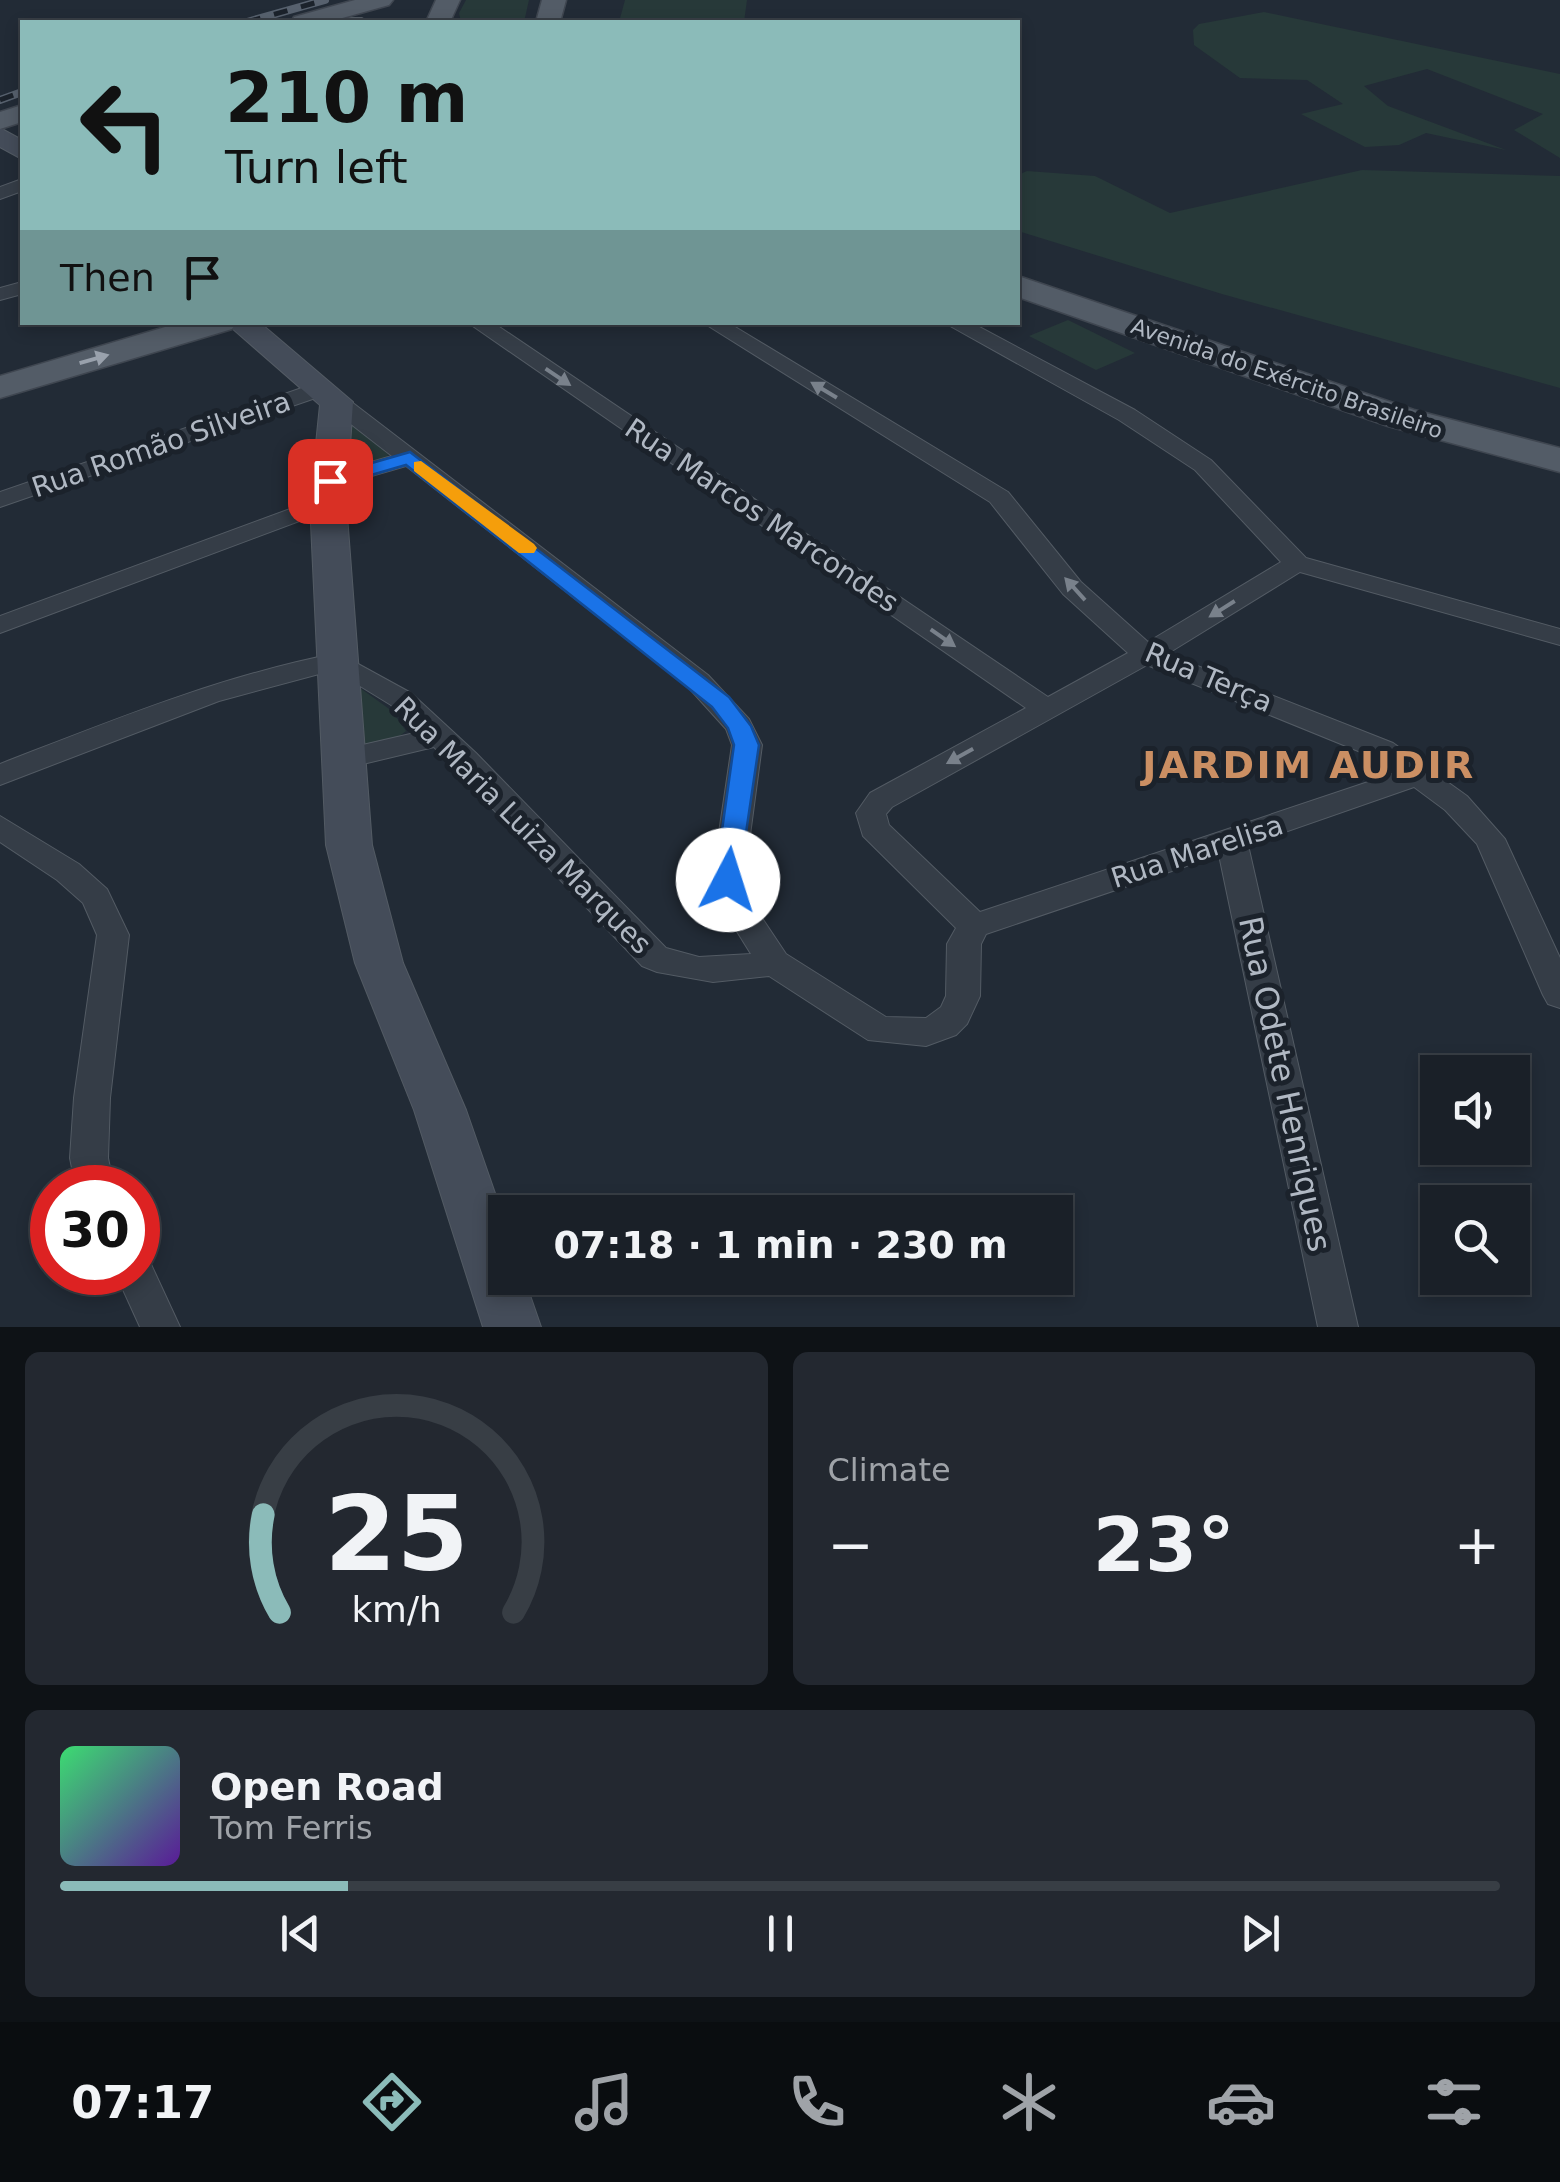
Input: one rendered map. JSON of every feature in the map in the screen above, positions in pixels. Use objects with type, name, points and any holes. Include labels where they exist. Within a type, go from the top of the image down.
[{"type":"main road","points":[[310,20],[382,0]]},
{"type":"main road","name":"Avenida do Exército Brasileiro","points":[[1020,264],[1403,395],[1560,436]]},
{"type":"main road","name":"Avenida do Exército Brasileiro","points":[[1020,287],[1400,418],[1560,460]]},
{"type":"main road","points":[[0,387],[210,325]]},
{"type":"main road","points":[[244,325],[330,395],[329,492],[349,844],[380,963],[440,1110],[512,1327]]},
{"type":"street","name":"Rua Marcos Marcondes","points":[[481,325],[1046,708]]},
{"type":"street","name":"Rua Terça","points":[[717,325],[999,497],[1072,588],[1146,655],[1383,750],[1456,802],[1490,840],[1560,995]]},
{"type":"street","points":[[959,325],[1127,414],[1203,465],[1297,563],[1560,637]]},
{"type":"street","points":[[330,395],[698,681],[740,726],[746,762],[730,846],[728,880],[739,909],[774,962],[880,1030],[926,1032],[944,1026],[955,1015],[963,996],[964,944],[974,926],[874,829],[871,814],[881,800],[1146,655],[1297,563]]},
{"type":"street","name":"Rua Romão Silveira","points":[[0,500],[330,395]]},
{"type":"street","points":[[0,625],[410,458]]},
{"type":"street","points":[[0,775],[229,687],[291,668],[338,661]]},
{"type":"street","name":"Rua Maria Luiza Marques","points":[[338,661],[401,700],[440,736],[654,957],[682,970],[710,971],[774,962]]},
{"type":"street","points":[[342,759],[440,736]]},
{"type":"street","name":"Rua Marelisa","points":[[974,926],[1420,774]]},
{"type":"street","points":[[0,828],[68,872],[96,897],[113,936],[92,1098],[90,1165]]},
{"type":"street","name":"Rua Odete Henriques","points":[[1230,840],[1338,1327]]},
{"type":"street","points":[[145,1295],[160,1327]]},
{"type":"shaded area","points":[[466,0],[529,0],[524,20],[461,20],[459,13]]},
{"type":"shaded area","points":[[625,0],[747,0],[744,20],[620,20]]},
{"type":"shaded area","points":[[1264,12],[1560,74],[1560,158],[1514,130],[1543,114],[1427,69],[1364,86],[1388,106],[1506,150],[1426,133],[1399,145],[1365,147],[1301,114],[1343,104],[1307,80],[1240,78],[1194,45],[1193,30],[1199,24]]},
{"type":"shaded area","points":[[1362,170],[1560,176],[1560,388],[1222,294],[1020,232],[1020,174],[1027,171],[1095,176],[1170,213]]},
{"type":"shaded area","points":[[1068,320],[1135,353],[1096,370],[1029,336]]},
{"type":"shaded area","points":[[347,420],[388,454],[387,461],[358,469],[345,467]]},
{"type":"shaded area","points":[[360,688],[392,711],[406,731],[391,743],[359,748]]},
{"type":"railway","points":[[254,20],[325,0]]},
{"type":"railway","points":[[0,100],[20,93]]},
{"type":"slow traffic","points":[[421,467],[526,548]]},
{"type":"district","name":"JARDIM AUDIR","points":[[1309,765]]},
{"type":"route","points":[[330,481],[410,458],[720,702],[740,726],[746,745],[744,783],[732,834],[728,880]]}]
